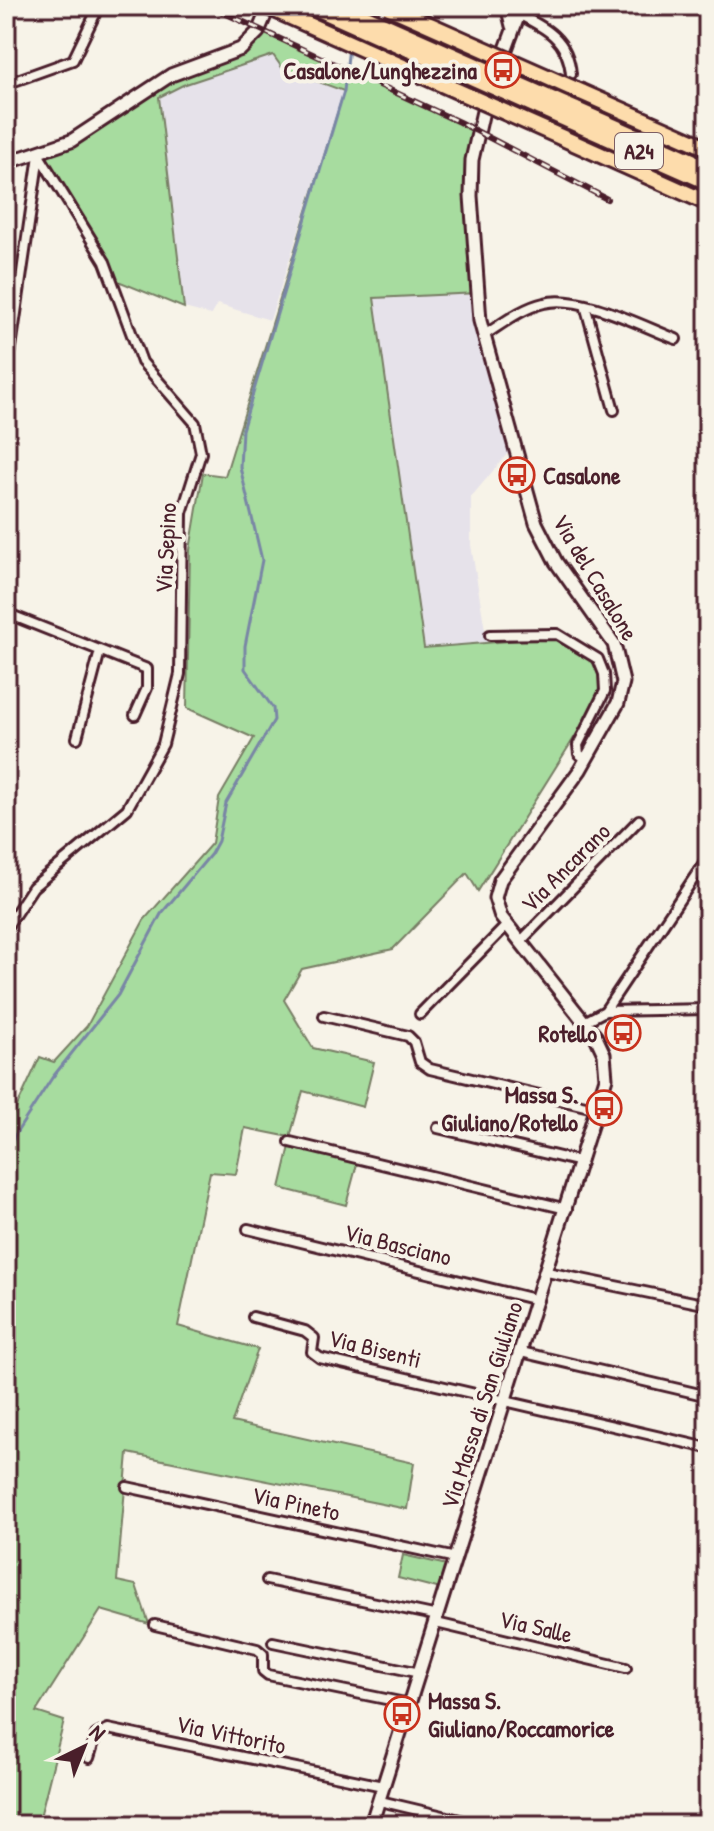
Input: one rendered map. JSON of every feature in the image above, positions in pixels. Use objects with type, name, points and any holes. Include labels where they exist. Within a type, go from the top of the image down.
[{"type":"highway","points":[[267,6],[708,203]]},
{"type":"highway","name":"A24","points":[[312,6],[572,115],[708,168]]},
{"type":"highway","name":"A24","points":[[341,6],[708,182]]},
{"type":"highway","points":[[387,6],[708,148]]},
{"type":"street","points":[[6,84],[73,60],[99,6]]},
{"type":"street","points":[[6,163],[39,155],[81,135],[171,75],[241,49],[258,32],[267,6]]},
{"type":"street","points":[[507,6],[512,26]]},
{"type":"street","points":[[520,10],[556,33],[570,61],[571,74]]},
{"type":"street","name":"Via del Casalone","points":[[520,10],[483,111],[472,160],[471,196],[483,336],[541,535],[556,562],[612,641],[621,665],[622,687],[618,703],[586,759],[498,883],[495,903],[520,942],[586,1021]]},
{"type":"street","points":[[6,382],[39,155]]},
{"type":"street","name":"Via Sepino","points":[[6,928],[36,884],[127,809],[166,739],[181,664],[182,513],[201,453],[194,421],[145,367],[105,262],[39,155]]},
{"type":"street","points":[[483,336],[543,303],[561,301],[585,305],[676,339]]},
{"type":"street","points":[[585,305],[614,410]]},
{"type":"street","points":[[6,613],[147,669],[147,688],[135,715]]},
{"type":"street","points":[[490,635],[557,634],[598,659],[605,691],[578,745],[579,754],[586,759]]},
{"type":"street","points":[[77,738],[100,651]]},
{"type":"street","name":"Via Ancarano","points":[[520,942],[639,820]]},
{"type":"street","points":[[586,1021],[605,1011],[708,857]]},
{"type":"street","points":[[420,1014],[507,925]]},
{"type":"street","points":[[605,1011],[708,1009]]},
{"type":"street","points":[[324,1016],[406,1035],[414,1042],[417,1058],[426,1068],[598,1109]]},
{"type":"street","name":"Via Massa di San Giuliano","points":[[371,1825],[605,1083],[601,1046],[586,1021]]},
{"type":"street","points":[[438,1128],[581,1162]]},
{"type":"street","points":[[290,1142],[567,1209]]},
{"type":"street","name":"Via Basciano","points":[[248,1229],[538,1300]]},
{"type":"street","points":[[547,1272],[708,1305]]},
{"type":"street","name":"Via Bisenti","points":[[253,1317],[307,1332],[314,1338],[312,1352],[320,1358],[506,1399]]},
{"type":"street","points":[[521,1352],[708,1396]]},
{"type":"street","points":[[506,1399],[708,1448]]},
{"type":"street","name":"Via Pineto","points":[[127,1487],[456,1558]]},
{"type":"street","points":[[267,1580],[437,1619]]},
{"type":"street","name":"Via Salle","points":[[437,1619],[626,1668]]},
{"type":"street","points":[[155,1625],[257,1649],[263,1654],[266,1674],[410,1704]]},
{"type":"street","points":[[273,1642],[420,1673]]},
{"type":"street","name":"Via Vittorito","points":[[89,1758],[96,1735],[108,1729],[383,1786]]},
{"type":"street","points":[[380,1801],[481,1825]]},
{"type":"shaded area","points":[[273,55],[283,69],[344,91],[270,320],[217,304],[211,315],[184,308],[159,97],[183,85]]},
{"type":"shaded area","points":[[478,293],[513,447],[471,497],[471,545],[487,642],[424,648],[374,297]]},
{"type":"green space","points":[[260,30],[478,132],[478,293],[374,298],[424,648],[557,637],[599,664],[600,707],[579,730],[478,891],[467,873],[393,949],[302,969],[284,1000],[313,1048],[374,1062],[363,1107],[303,1091],[290,1137],[245,1128],[236,1174],[210,1172],[178,1326],[258,1349],[232,1422],[414,1463],[407,1509],[128,1453],[117,1581],[136,1585],[149,1624],[101,1610],[36,1712],[64,1721],[38,1825],[6,1825],[6,1130],[40,1057],[54,1062],[87,1026],[144,920],[212,843],[219,798],[254,738],[187,708],[190,550],[203,473],[225,476],[344,91],[283,69],[273,55],[183,85],[159,97],[184,308],[113,279],[39,155],[146,92],[227,55]]},
{"type":"green space","points":[[290,1146],[357,1164],[346,1205],[280,1188]]},
{"type":"green space","points":[[403,1555],[447,1565],[441,1589],[398,1578]]},
{"type":"waterway","points":[[6,1158],[15,1135],[52,1078],[118,995],[161,914],[211,854],[218,841],[226,803],[274,720],[273,708],[245,669],[245,646],[262,560],[240,467],[242,430],[344,91],[349,47]]},
{"type":"railway","points":[[218,10],[459,122],[607,199]]},
{"type":"place","name":"Casalone/Lunghezzina","points":[[503,70]]},
{"type":"place","name":"Casalone","points":[[517,475]]},
{"type":"place","name":"Rotello","points":[[623,1033]]},
{"type":"place","name":"Massa S. Giuliano/Rotello","points":[[604,1108]]},
{"type":"place","name":"Massa S. Giuliano/Roccamorice","points":[[402,1714]]}]
